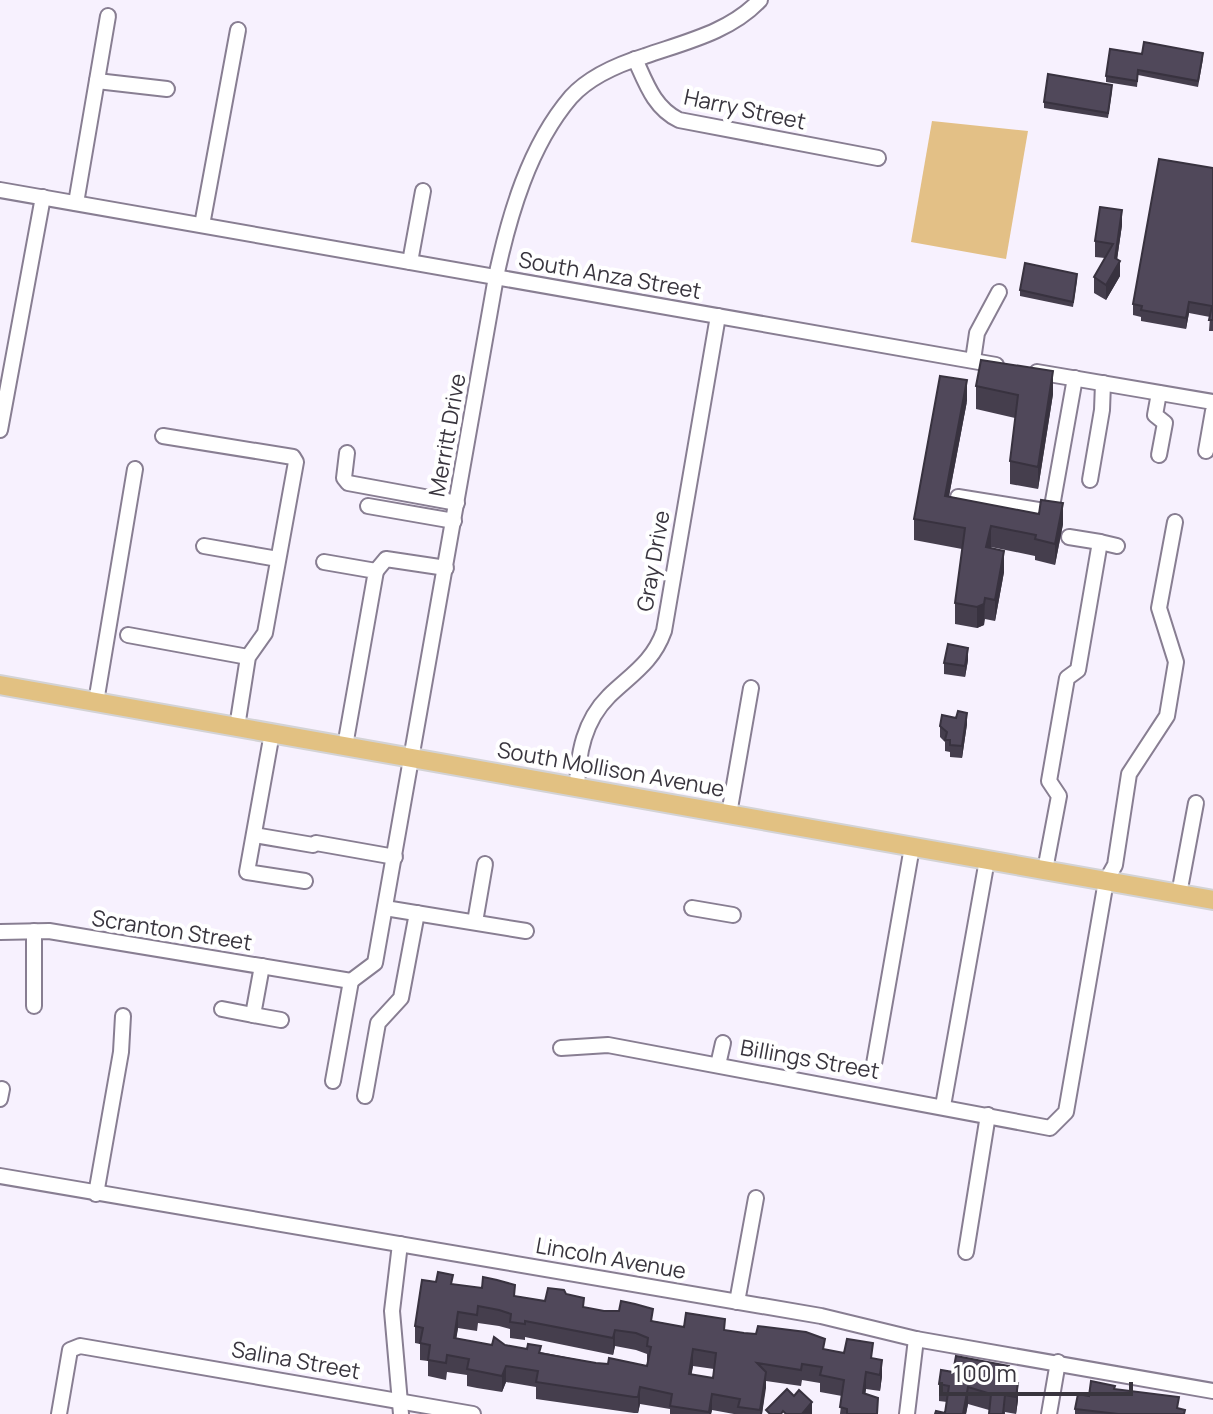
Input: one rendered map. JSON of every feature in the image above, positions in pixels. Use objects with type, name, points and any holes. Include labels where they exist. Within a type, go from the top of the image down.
[{"type":"main road","name":"South Mollison Avenue","points":[[0,685],[1213,900]]},
{"type":"street","name":"Merritt Drive","points":[[344,980],[375,963],[508,220],[551,126],[572,96],[591,80],[635,59],[715,32],[760,0]]},
{"type":"street","points":[[76,203],[108,16]]},
{"type":"street","points":[[202,225],[238,30]]},
{"type":"street","name":"Harry Street","points":[[635,59],[656,102],[666,114],[679,120],[878,158]]},
{"type":"street","points":[[97,81],[110,79],[167,89]]},
{"type":"street","name":"South Anza Street","points":[[0,190],[1213,402]]},
{"type":"street","points":[[410,262],[423,191]]},
{"type":"street","points":[[0,430],[43,197]]},
{"type":"street","points":[[973,360],[977,333],[999,292]]},
{"type":"street","name":"Gray Drive","points":[[577,787],[579,756],[589,723],[612,693],[645,666],[664,631],[718,316]]},
{"type":"street","points":[[958,497],[1051,512],[1075,378]]},
{"type":"street","points":[[1090,480],[1102,410],[1103,383]]},
{"type":"street","points":[[1159,393],[1155,415],[1165,423],[1159,455]]},
{"type":"street","points":[[1206,451],[1213,411]]},
{"type":"street","points":[[163,436],[293,457],[296,467],[265,633],[248,657],[237,727]]},
{"type":"street","points":[[347,453],[344,478],[348,483],[457,503]]},
{"type":"street","points":[[96,702],[135,469]]},
{"type":"street","points":[[368,506],[454,521]]},
{"type":"street","points":[[1106,881],[1115,865],[1129,774],[1167,716],[1176,662],[1159,608],[1175,522]]},
{"type":"street","points":[[1069,537],[1117,546]]},
{"type":"street","points":[[1045,870],[1059,796],[1049,781],[1067,678],[1078,670],[1100,542]]},
{"type":"street","points":[[204,546],[278,559]]},
{"type":"street","points":[[345,746],[376,571],[386,559],[446,568]]},
{"type":"street","points":[[324,562],[376,571]]},
{"type":"street","points":[[128,635],[248,657]]},
{"type":"street","points":[[729,814],[751,688]]},
{"type":"street","points":[[272,733],[247,872],[305,881]]},
{"type":"street","points":[[1179,894],[1196,803]]},
{"type":"street","points":[[254,835],[395,857]]},
{"type":"street","points":[[874,1064],[912,847]]},
{"type":"street","points":[[943,1106],[987,860]]},
{"type":"street","points":[[475,922],[485,864]]},
{"type":"street","name":"Billings Street","points":[[561,1048],[608,1045],[1050,1128],[1066,1112],[1106,881]]},
{"type":"street","points":[[385,908],[526,931]]},
{"type":"street","points":[[692,908],[733,915]]},
{"type":"street","points":[[365,1096],[378,1023],[401,998],[417,913]]},
{"type":"street","points":[[34,931],[34,1006]]},
{"type":"street","name":"Scranton Street","points":[[0,932],[34,931],[344,980]]},
{"type":"street","points":[[253,1015],[262,966]]},
{"type":"street","points":[[333,1081],[344,980]]},
{"type":"street","points":[[222,1009],[281,1020]]},
{"type":"street","points":[[96,1194],[121,1052],[123,1016]]},
{"type":"street","points":[[718,1065],[723,1043]]},
{"type":"street","points":[[966,1252],[988,1115]]},
{"type":"street","name":"Lincoln Avenue","points":[[0,1176],[821,1316],[916,1339],[1213,1391]]},
{"type":"street","points":[[737,1302],[756,1198]]},
{"type":"street","points":[[400,1244],[392,1311],[400,1408]]},
{"type":"street","points":[[907,1414],[916,1339]]},
{"type":"street","name":"Salina Street","points":[[59,1414],[70,1350],[80,1346],[400,1408],[473,1414]]},
{"type":"street","points":[[1049,1414],[1058,1362]]},
{"type":"shaded area","points":[[932,121],[1028,131],[1006,259],[911,242]]},
{"type":"building","points":[[1144,42],[1203,53],[1198,81],[1138,70],[1137,81],[1106,76],[1110,49],[1142,54]]},
{"type":"building","points":[[1048,74],[1112,85],[1108,113],[1044,102]]},
{"type":"building","points":[[1159,159],[1213,168],[1213,320],[1209,320],[1212,306],[1189,302],[1186,318],[1141,310],[1142,306],[1133,304]]},
{"type":"building","points":[[1100,207],[1122,210],[1115,258],[1120,261],[1106,285],[1094,277],[1113,244],[1095,241]]},
{"type":"building","points":[[1025,263],[1077,274],[1073,302],[1020,290]]},
{"type":"building","points":[[981,360],[1053,371],[1038,467],[1010,461],[1018,395],[976,386]]},
{"type":"building","points":[[940,376],[967,380],[945,496],[1039,514],[1041,500],[1063,503],[1055,544],[1035,539],[1036,535],[991,526],[986,547],[1004,551],[995,600],[985,598],[984,604],[977,607],[955,603],[965,528],[914,519]]},
{"type":"building","points":[[948,644],[968,648],[965,666],[944,663]]},
{"type":"building","points":[[958,711],[967,713],[962,746],[950,745],[950,740],[945,740],[947,732],[940,726],[942,715],[956,718]]},
{"type":"building","points":[[438,1272],[453,1275],[451,1284],[482,1288],[483,1277],[515,1285],[514,1296],[545,1301],[548,1288],[564,1290],[566,1294],[584,1298],[583,1307],[619,1311],[621,1301],[653,1309],[651,1321],[684,1327],[686,1313],[725,1319],[724,1330],[756,1334],[758,1326],[806,1332],[825,1339],[823,1349],[844,1353],[847,1339],[873,1343],[871,1358],[882,1360],[880,1375],[866,1372],[863,1393],[878,1398],[877,1414],[847,1414],[847,1409],[840,1407],[844,1380],[820,1375],[822,1367],[802,1364],[801,1370],[757,1363],[766,1372],[760,1410],[738,1407],[740,1399],[712,1394],[709,1412],[670,1406],[672,1394],[640,1387],[638,1397],[634,1397],[536,1382],[538,1371],[506,1366],[502,1376],[467,1369],[469,1359],[447,1355],[446,1363],[428,1360],[430,1345],[420,1343],[423,1328],[415,1326],[422,1280],[436,1282]],"holes":[[[478,1306],[511,1314],[510,1322],[525,1324],[525,1321],[613,1338],[615,1330],[636,1333],[648,1338],[647,1346],[651,1347],[647,1366],[609,1358],[608,1364],[539,1353],[541,1346],[528,1344],[527,1349],[505,1345],[494,1337],[492,1345],[454,1338],[458,1312],[477,1315]],[[693,1349],[716,1353],[713,1378],[689,1374]]]},
{"type":"building","points":[[956,1356],[1009,1366],[1007,1381],[1018,1383],[1016,1397],[1005,1395],[1003,1414],[989,1414],[991,1394],[968,1387],[963,1414],[935,1414],[936,1411],[945,1413],[949,1386],[939,1384],[941,1370],[953,1372]]},
{"type":"building","points":[[1091,1381],[1115,1386],[1114,1389],[1179,1397],[1177,1408],[1185,1410],[1184,1414],[1118,1414],[1075,1409],[1078,1394],[1089,1396]]},
{"type":"building","points":[[787,1389],[794,1396],[799,1390],[812,1402],[802,1414],[786,1414],[783,1411],[781,1414],[770,1414],[766,1410]]}]
